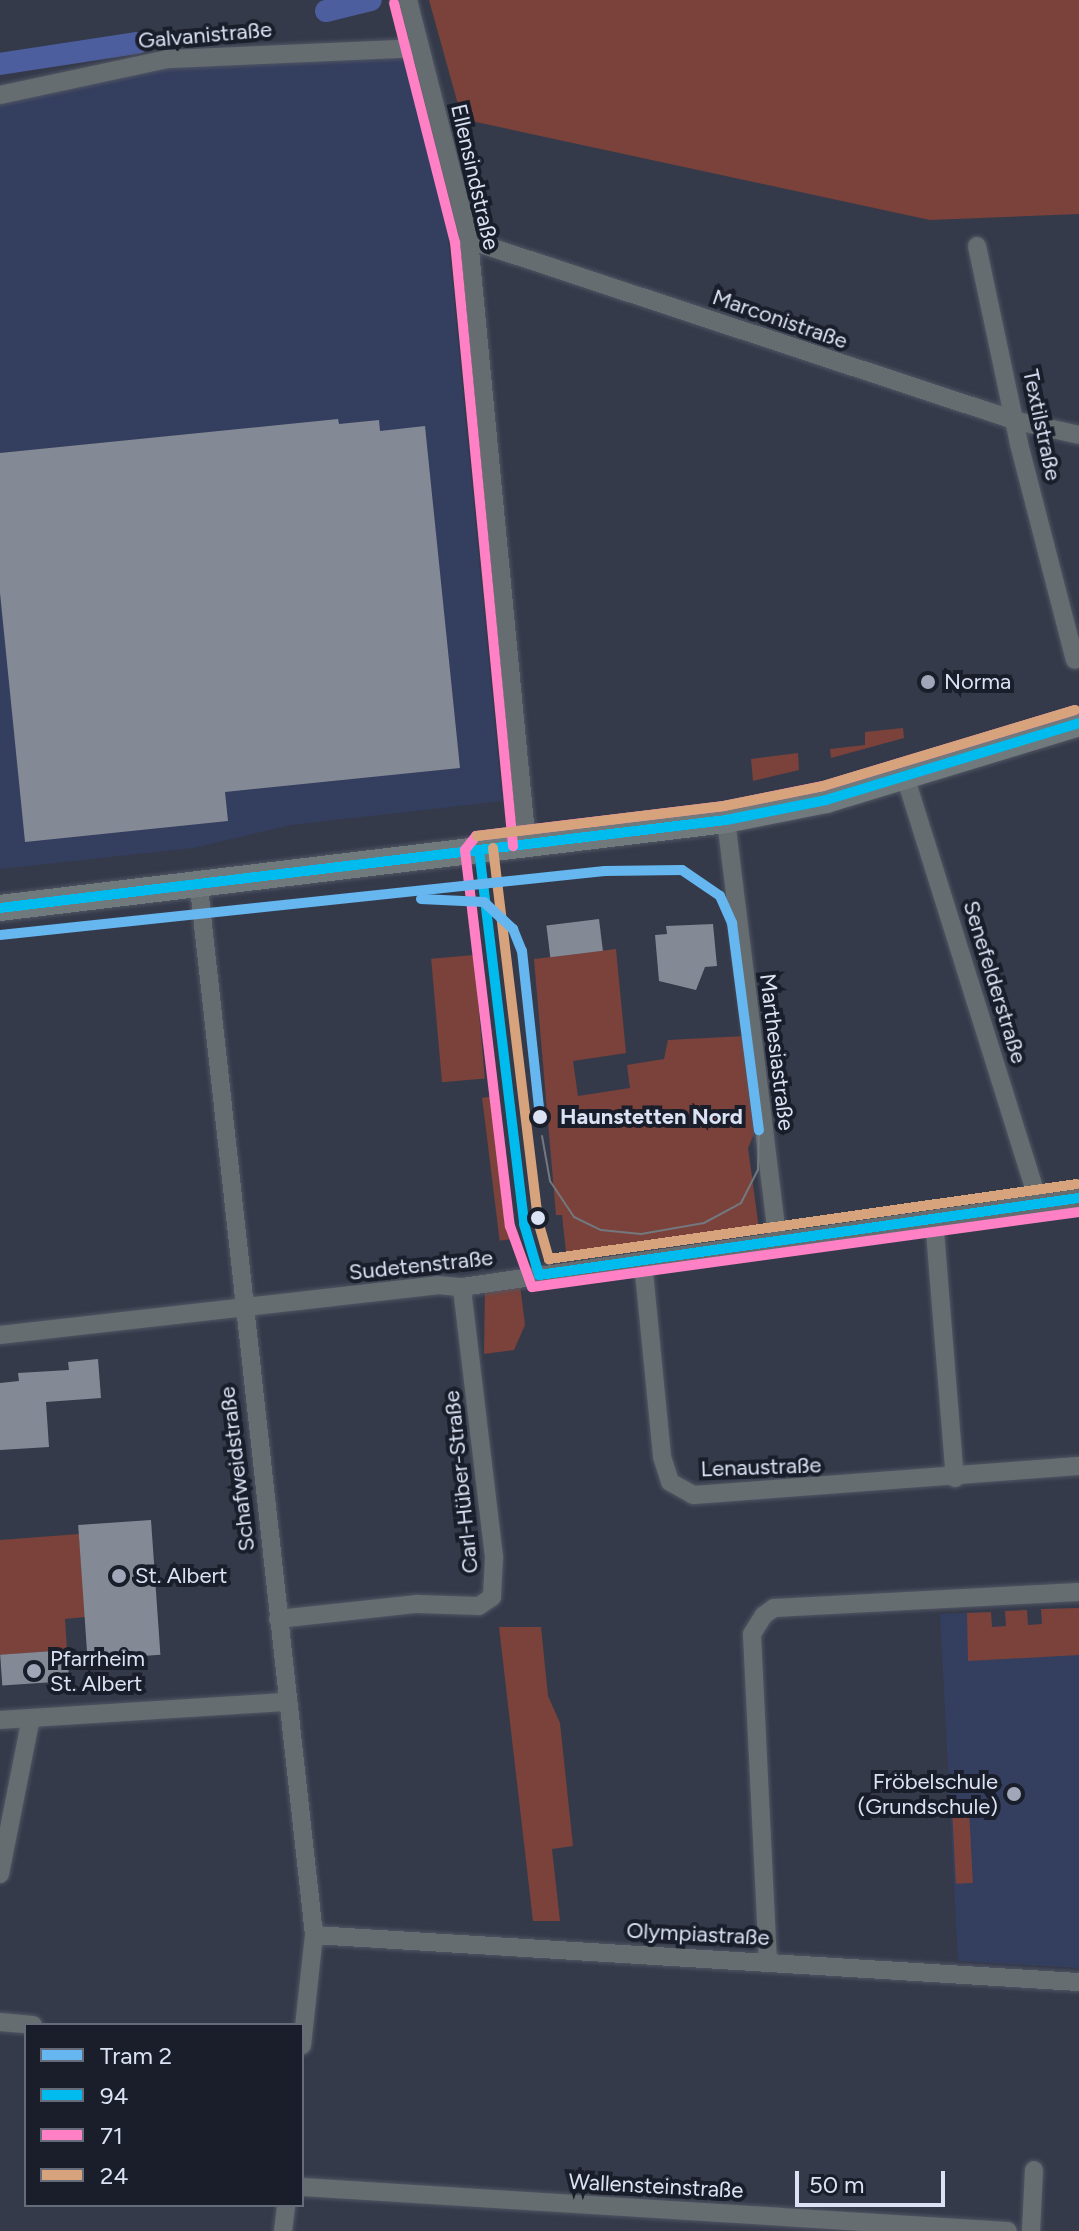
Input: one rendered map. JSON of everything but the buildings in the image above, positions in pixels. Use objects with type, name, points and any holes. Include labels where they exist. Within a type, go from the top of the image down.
[{"type":"main road","points":[[0,908],[199,888],[726,820],[905,776],[1079,723]]},
{"type":"street","name":"Ellensindstraße","points":[[408,2],[469,240],[527,845]]},
{"type":"street","name":"Galvanistraße","points":[[0,95],[168,59],[418,48]]},
{"type":"street","name":"Marconistraße","points":[[469,240],[1017,421],[1079,435]]},
{"type":"street","name":"Textilstraße","points":[[977,246],[1075,660]]},
{"type":"street","name":"Senefelderstraße","points":[[905,776],[1039,1203]]},
{"type":"street","name":"Marthesiastraße","points":[[726,820],[778,1242]]},
{"type":"street","name":"Schafweidstraße","points":[[199,888],[243,1311],[314,1935],[304,2027]]},
{"type":"street","name":"Sudetenstraße","points":[[0,1335],[243,1311],[437,1285],[462,1287],[1079,1198]]},
{"type":"street","points":[[934,1219],[955,1478]]},
{"type":"street","name":"Lenaustraße","points":[[643,1262],[662,1457],[670,1482],[693,1495],[955,1478],[1079,1466]]},
{"type":"street","name":"Carl-Hüber-Straße","points":[[278,1619],[417,1604],[479,1606],[492,1597],[494,1557],[462,1287]]},
{"type":"street","points":[[768,1962],[752,1634],[764,1615],[774,1608],[1079,1592]]},
{"type":"street","points":[[0,1720],[287,1702]]},
{"type":"street","points":[[0,1874],[31,1718]]},
{"type":"street","name":"Olympiastraße","points":[[314,1935],[1079,1982]]},
{"type":"street","points":[[0,2022],[24,2024]]},
{"type":"street","points":[[1031,2231],[1034,2170]]},
{"type":"street","name":"Wallensteinstraße","points":[[304,2187],[1008,2231]]},
{"type":"street","points":[[283,2231],[286,2207]]},
{"type":"shaded area","points":[[429,0],[1079,0],[1079,214],[930,220],[462,119]]},
{"type":"shaded area","points":[[401,52],[434,152],[447,229],[502,801],[291,825],[193,848],[0,869],[0,95],[132,65]]},
{"type":"shaded area","points":[[903,728],[904,738],[831,758],[830,749],[865,745],[865,732]]},
{"type":"shaded area","points":[[798,753],[799,770],[753,781],[751,759]]},
{"type":"shaded area","points":[[616,949],[626,1053],[573,1061],[578,1096],[630,1088],[627,1065],[664,1059],[668,1040],[745,1036],[754,1134],[748,1148],[759,1229],[566,1252],[562,1215],[556,1215],[534,959]]},
{"type":"shaded area","points":[[474,955],[485,1079],[442,1082],[431,959]]},
{"type":"shaded area","points":[[496,1096],[514,1239],[500,1241],[482,1098]]},
{"type":"shaded area","points":[[520,1285],[525,1325],[514,1350],[484,1354],[485,1289]]},
{"type":"shaded area","points":[[79,1534],[85,1617],[65,1619],[67,1650],[0,1655],[0,1540]]},
{"type":"shaded area","name":"Fröbelschule (Grundschule)","points":[[1079,1608],[1079,1968],[958,1961],[940,1614],[991,1612],[992,1627],[1006,1626],[1005,1611],[1027,1610],[1028,1625],[1042,1624],[1041,1609]]},
{"type":"shaded area","points":[[1079,1608],[1079,1655],[968,1661],[967,1613],[991,1612],[992,1627],[1006,1626],[1005,1611],[1027,1610],[1028,1625],[1042,1624],[1041,1609]]},
{"type":"shaded area","points":[[499,1627],[541,1627],[548,1696],[560,1723],[573,1846],[552,1849],[560,1921],[533,1921]]},
{"type":"shaded area","points":[[969,1809],[973,1883],[956,1884],[952,1810]]},
{"type":"waterway","points":[[326,11],[371,0]]},
{"type":"waterway","points":[[0,64],[137,43]]},
{"type":"tram line","name":"2","points":[[0,935],[605,871],[682,870],[720,896],[732,923],[759,1130]]},
{"type":"tram line","name":"2","points":[[421,899],[484,902],[513,929],[522,951],[540,1117]]},
{"type":"tram line","points":[[542,1136],[550,1181],[574,1217],[601,1230],[641,1234],[704,1223],[741,1203],[758,1170],[759,1130]]},
{"type":"transit line","name":"71","points":[[394,3],[455,242],[513,846]]},
{"type":"transit line","name":"71","points":[[1075,710],[823,786],[724,806],[476,836],[465,850],[510,1226],[532,1287],[1079,1212]]},
{"type":"transit line","name":"24","points":[[477,836],[724,806],[823,786],[1075,710]]},
{"type":"transit line","name":"94","points":[[0,908],[726,820],[826,800],[1079,723]]},
{"type":"transit line","name":"24","points":[[493,848],[538,1221],[549,1259],[1077,1184]]},
{"type":"transit line","name":"94","points":[[479,850],[524,1224],[539,1275]]},
{"type":"transit line","name":"94","points":[[539,1275],[1079,1198]]},
{"type":"place","name":"Norma","points":[[928,682]]},
{"type":"place","name":"Haunstetten Nord","points":[[540,1117]]},
{"type":"place","name":"St. Albert","points":[[119,1576]]},
{"type":"place","name":"Pfarrheim St. Albert","points":[[34,1671]]},
{"type":"place","name":"Fröbelschule (Grundschule)","points":[[1014,1794]]}]
